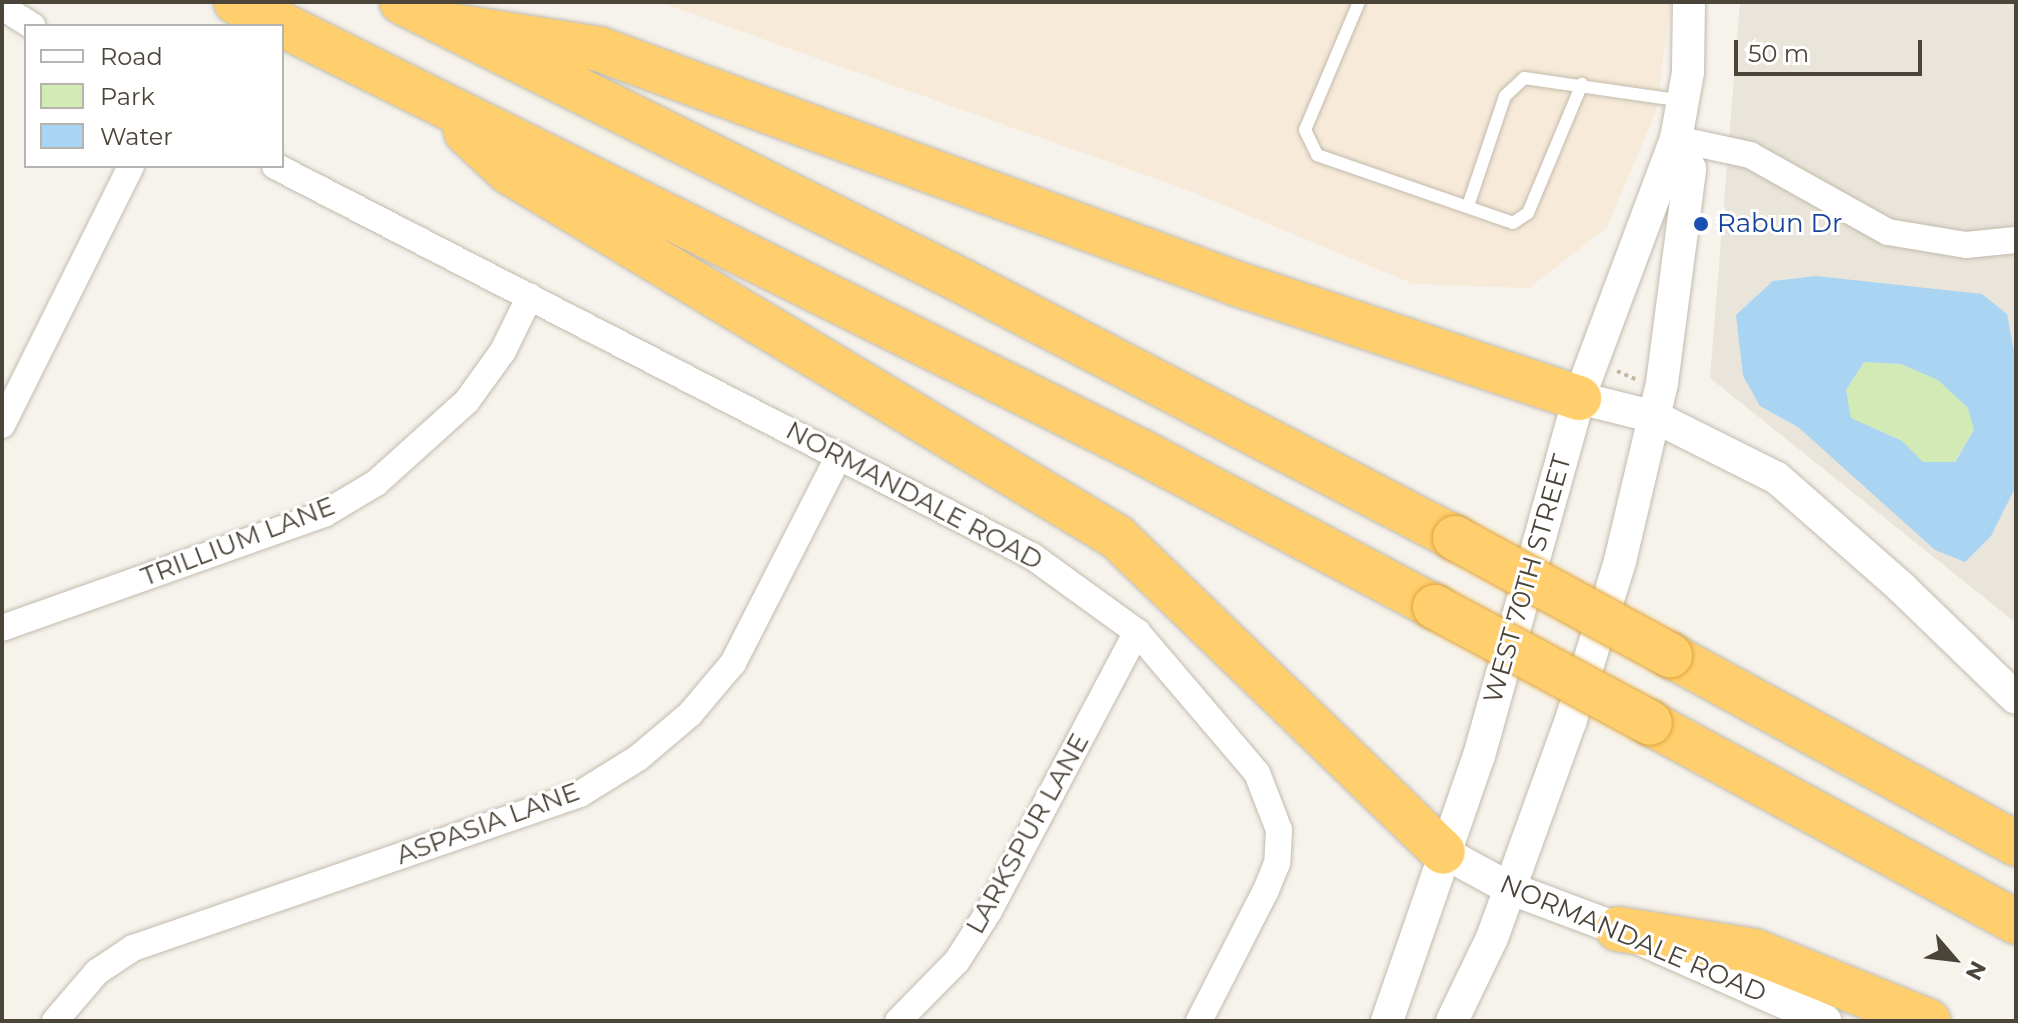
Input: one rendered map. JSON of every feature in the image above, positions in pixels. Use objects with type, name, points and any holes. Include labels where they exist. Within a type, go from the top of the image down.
[{"type":"highway","points":[[236,2],[281,24]]},
{"type":"highway","points":[[402,2],[962,281],[1455,538],[2016,844]]},
{"type":"highway","points":[[284,25],[1142,452],[2016,922]]},
{"type":"highway","points":[[454,26],[599,49],[1235,283],[1579,398]]},
{"type":"highway","points":[[426,95],[509,172],[1117,537],[1443,852]]},
{"type":"highway","points":[[1618,929],[1754,951],[1928,1021]]},
{"type":"street","name":"WEST 70TH STREET","points":[[1387,1021],[1443,852],[1479,756],[1579,398],[1676,139],[1683,101],[1689,2]]},
{"type":"street","points":[[2,7],[29,24]]},
{"type":"street","name":"WEST 70TH STREET","points":[[1452,1021],[1492,938],[1580,694],[1620,561],[1655,417],[1690,169],[1676,139]]},
{"type":"street","points":[[1676,139],[1750,155],[1888,232],[1966,245],[2016,240]]},
{"type":"street","points":[[2,425],[130,168]]},
{"type":"street","name":"NORMANDALE ROAD","points":[[279,168],[1032,556],[1137,632],[1257,773],[1279,830],[1271,877],[1199,1021]]},
{"type":"street","name":"TRILLIUM LANE","points":[[2,628],[324,514],[376,483],[467,401],[503,351],[530,296]]},
{"type":"street","points":[[1579,398],[1655,417],[1777,478],[1902,588],[2016,698]]},
{"type":"street","name":"ASPASIA LANE","points":[[55,1021],[97,972],[133,948],[580,794],[638,758],[690,714],[733,663],[839,456]]},
{"type":"street","name":"LARKSPUR LANE","points":[[898,1021],[957,961],[989,911],[1137,632]]},
{"type":"street","name":"NORMANDALE ROAD","points":[[1443,852],[1509,888],[1618,929],[1826,1021]]},
{"type":"lane","points":[[1359,2],[1305,130],[1317,155],[1513,223],[1528,213],[1582,84]]},
{"type":"lane","points":[[1468,206],[1505,96],[1524,78],[1683,101]]},
{"type":"path","points":[[1614,369],[1644,383]]},
{"type":"shaded area","points":[[659,2],[1671,2],[1656,111],[1607,227],[1529,288],[1413,284],[1187,190]]},
{"type":"shaded area","points":[[1740,2],[2016,2],[2016,623],[1710,378]]},
{"type":"green space","points":[[1864,362],[1901,364],[1939,380],[1968,408],[1974,430],[1954,462],[1923,462],[1902,441],[1850,418],[1846,390]]},
{"type":"water","points":[[1816,276],[1982,294],[2007,314],[2016,363],[2016,486],[1991,536],[1965,562],[1935,550],[1798,427],[1760,406],[1743,376],[1736,315],[1773,281]],"holes":[[[1864,362],[1901,364],[1938,380],[1968,408],[1974,430],[1955,462],[1923,462],[1902,441],[1851,418],[1846,390]]]},
{"type":"place","name":"Rabun Dr","points":[[1701,224]]}]
